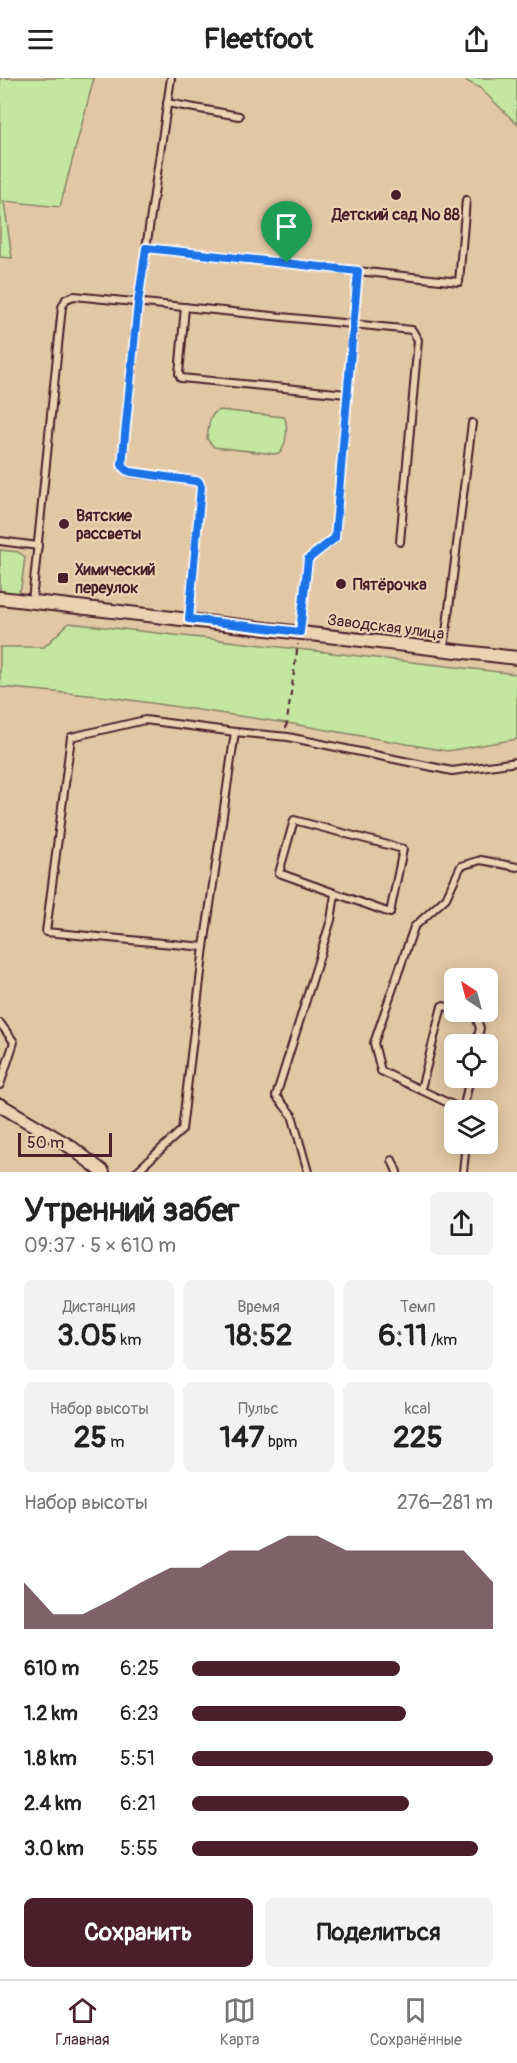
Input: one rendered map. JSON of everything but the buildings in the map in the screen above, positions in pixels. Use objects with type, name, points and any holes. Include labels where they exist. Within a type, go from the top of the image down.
[{"type":"street","name":"Заводская улица","points":[[0,598],[189,619],[299,637],[517,658]]},
{"type":"street","points":[[0,1106],[71,1147],[103,1172]]},
{"type":"lane","points":[[171,78],[138,303],[122,465],[131,472],[199,482],[201,487],[189,619]]},
{"type":"lane","points":[[167,104],[238,116]]},
{"type":"lane","points":[[146,248],[459,282],[466,200]]},
{"type":"lane","points":[[299,637],[308,559],[335,538],[358,271]]},
{"type":"lane","points":[[32,601],[62,307],[66,299],[74,296],[412,330],[418,340],[400,542]]},
{"type":"lane","points":[[185,307],[178,374],[181,378],[347,394]]},
{"type":"lane","points":[[444,650],[472,423]]},
{"type":"lane","points":[[0,541],[38,546]]},
{"type":"lane","points":[[204,947],[46,932],[71,737],[145,720],[285,736],[452,771],[517,762]]},
{"type":"lane","points":[[136,1172],[182,1130],[204,947],[235,732]]},
{"type":"lane","points":[[294,820],[402,849],[390,913],[335,894],[279,873],[294,820]]},
{"type":"lane","points":[[444,1100],[381,1071],[374,1043],[414,927],[446,898],[461,866],[481,860],[517,867]]},
{"type":"lane","points":[[308,1172],[292,1115],[276,1096],[331,920],[335,894]]},
{"type":"lane","points":[[421,1089],[442,1005],[444,1006]]},
{"type":"lane","points":[[0,1023],[14,1042],[0,1085]]},
{"type":"lane","points":[[463,1172],[465,1154]]},
{"type":"lane","points":[[392,1160],[397,1172]]},
{"type":"path","points":[[285,736],[299,637]]},
{"type":"green space","points":[[0,78],[94,78],[60,207],[4,201],[12,258],[0,257]]},
{"type":"green space","points":[[461,78],[517,78],[517,124],[480,88]]},
{"type":"green space","points":[[219,410],[284,417],[286,434],[281,452],[275,454],[214,447],[207,439],[208,430],[211,418]]},
{"type":"green space","points":[[0,550],[18,552],[25,557],[21,588],[17,594],[0,592]]},
{"type":"green space","points":[[69,623],[517,674],[517,739],[447,751],[293,724],[110,697],[0,687],[0,647],[44,647]]},
{"type":"place","name":"Детский сад № 88","points":[[396,195]]},
{"type":"place","name":"Вятские рассветы","points":[[64,524]]},
{"type":"place","name":"Химический переулок","points":[[63,578]]},
{"type":"place","name":"Пятёрочка","points":[[341,584]]},
{"type":"route","points":[[146,248],[287,263],[358,271],[335,538],[308,559],[300,632],[189,619],[201,487],[199,482],[131,472],[122,465],[138,303],[146,248]]}]
